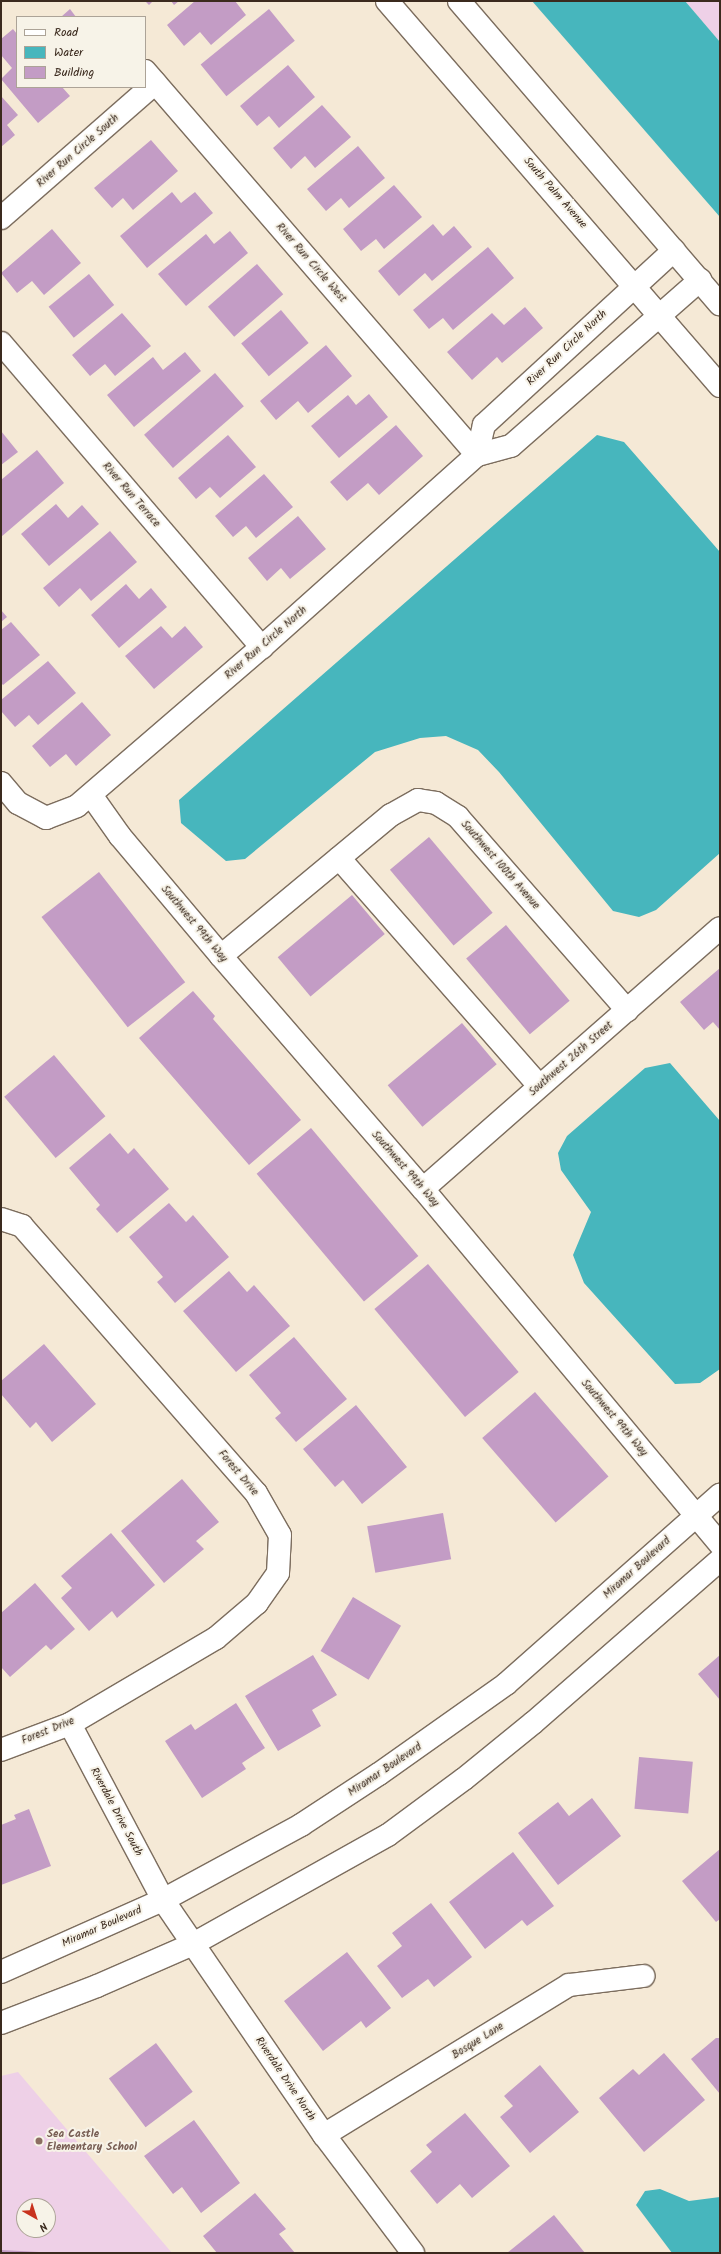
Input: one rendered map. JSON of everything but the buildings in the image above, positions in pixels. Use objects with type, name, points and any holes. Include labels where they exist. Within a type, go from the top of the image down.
[{"type":"street","name":"South Palm Avenue","points":[[387,1],[635,285],[720,386]]},
{"type":"street","points":[[459,1],[720,304]]},
{"type":"street","name":"River Run Circle West","points":[[150,77],[477,455]]},
{"type":"street","name":"River Run Circle South","points":[[1,218],[138,88]]},
{"type":"street","name":"River Run Circle North","points":[[477,455],[484,425],[674,250]]},
{"type":"street","name":"River Run Circle North","points":[[1,784],[18,803],[46,818],[77,806],[262,647],[477,455],[511,446],[661,316],[700,280]]},
{"type":"street","name":"River Run Terrace","points":[[1,343],[262,647]]},
{"type":"street","name":"Southwest 99th Way","points":[[91,795],[120,836],[220,956],[423,1189],[695,1516],[720,1544]]},
{"type":"street","name":"Southwest 100th Avenue","points":[[220,956],[391,815],[418,800],[436,803],[458,818],[627,1010]]},
{"type":"street","points":[[339,858],[539,1086]]},
{"type":"street","name":"Southwest 26th Street","points":[[423,1189],[720,928]]},
{"type":"street","name":"Forest Drive","points":[[1,1218],[22,1226],[256,1493],[280,1535],[278,1573],[257,1604],[216,1638],[70,1724],[1,1750]]},
{"type":"street","name":"Miramar Boulevard","points":[[1,1972],[163,1900],[301,1825],[456,1722],[506,1684],[720,1495]]},
{"type":"street","points":[[1,2022],[97,1986],[193,1944],[388,1835],[464,1779],[533,1723],[720,1560]]},
{"type":"street","name":"Riverdale Drive South","points":[[70,1724],[163,1900]]},
{"type":"street","name":"Riverdale Drive North","points":[[163,1900],[324,2135],[413,2253]]},
{"type":"street","name":"Bosque Lane","points":[[324,2135],[569,1985],[643,1976]]},
{"type":"shaded area","points":[[685,1],[720,1],[720,42]]},
{"type":"shaded area","name":"Sea Castle Elementary School","points":[[18,2072],[172,2253],[1,2253],[1,2076]]},
{"type":"water","points":[[532,1],[685,1],[720,42],[720,217]]},
{"type":"water","points":[[597,435],[624,442],[720,552],[720,853],[656,910],[639,917],[613,911],[499,772],[478,750],[446,736],[420,738],[375,752],[245,859],[226,861],[181,823],[179,800]]},
{"type":"water","points":[[670,1063],[720,1121],[720,1369],[700,1383],[675,1384],[584,1283],[573,1255],[591,1212],[561,1170],[558,1153],[567,1136],[645,1068]]},
{"type":"water","points":[[660,2189],[689,2201],[720,2197],[720,2253],[672,2253],[636,2205],[645,2191]]},
{"type":"place","name":"Sea Castle Elementary School","points":[[39,2141]]}]
